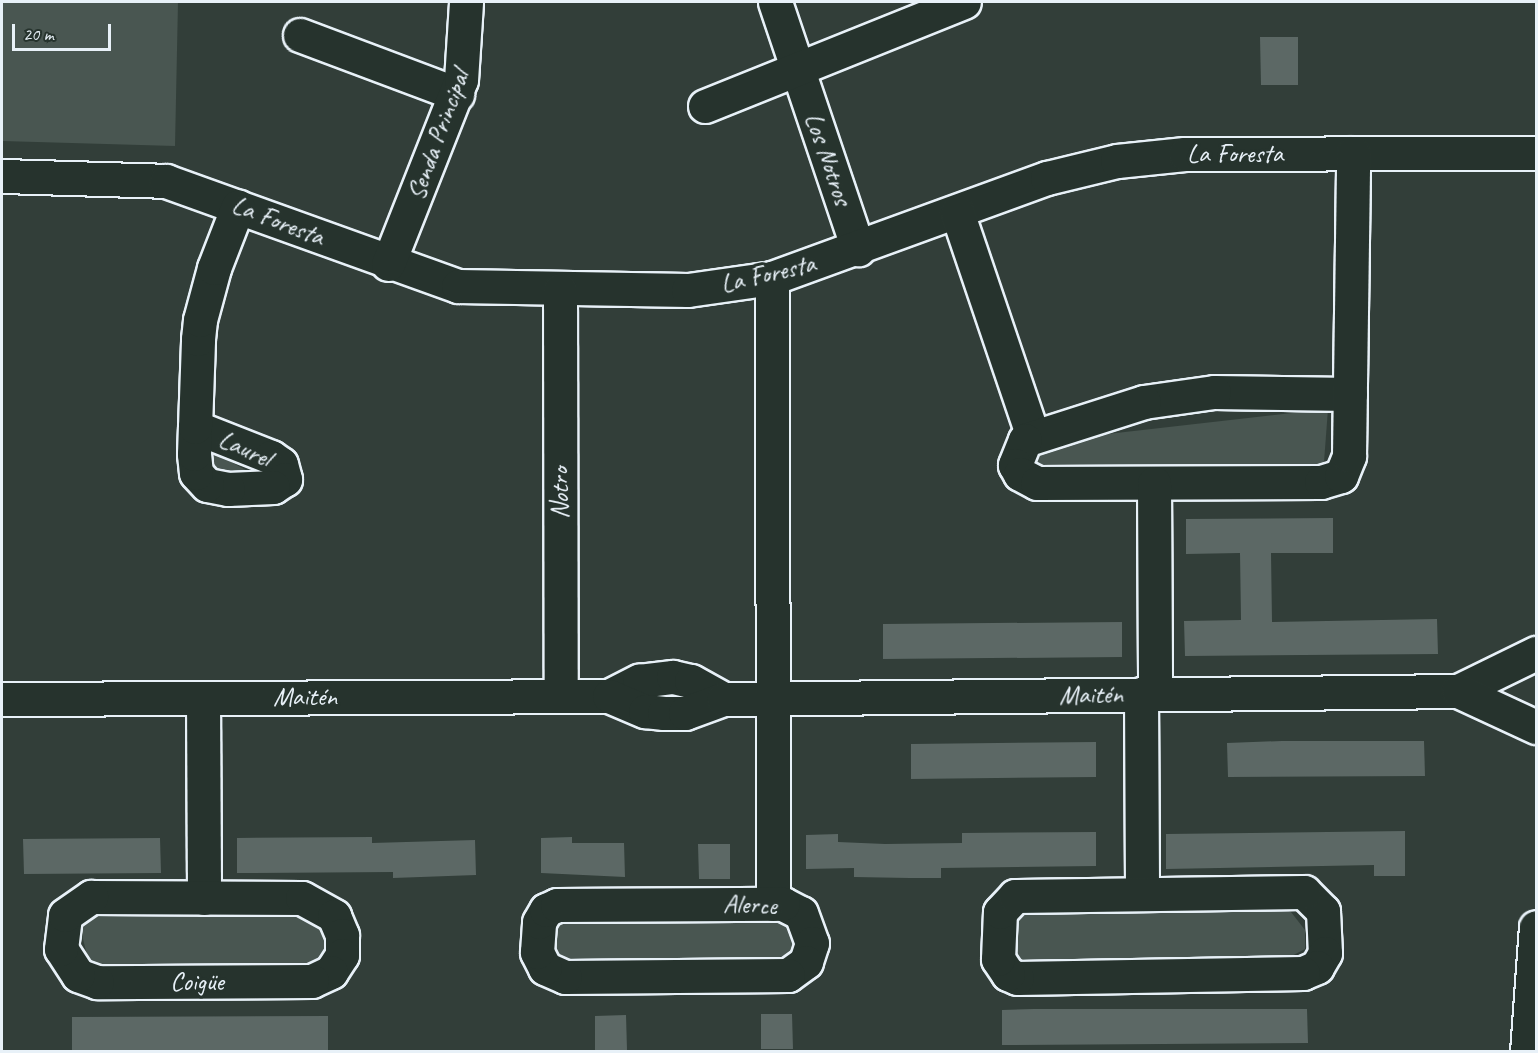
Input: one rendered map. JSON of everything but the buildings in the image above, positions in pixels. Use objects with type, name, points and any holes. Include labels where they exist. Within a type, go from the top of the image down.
[{"type":"street","name":"Senda Principal","points":[[388,264],[457,94],[466,53],[466,2]]},
{"type":"street","name":"Los Notros","points":[[775,2],[858,249]]},
{"type":"street","points":[[705,106],[964,2]]},
{"type":"street","points":[[300,35],[457,94]]},
{"type":"street","points":[[1350,394],[1189,394],[1144,402],[1034,436],[1025,440],[1015,456],[1020,474],[1028,480],[1154,483],[1332,481],[1347,466],[1350,394],[1353,153]]},
{"type":"street","name":"La Foresta","points":[[2,176],[147,178],[192,188],[388,264],[458,286],[560,290],[688,290],[772,278],[858,249],[1047,178],[1117,161],[1185,154],[1536,153]]},
{"type":"street","name":"Laurel","points":[[195,427],[204,301],[238,206]]},
{"type":"street","points":[[957,212],[1034,436]]},
{"type":"street","points":[[772,278],[773,904]]},
{"type":"street","name":"Notro","points":[[560,290],[561,696]]},
{"type":"street","points":[[1142,894],[1154,483]]},
{"type":"street","name":"Maitén","points":[[1458,691],[1536,653]]},
{"type":"street","name":"Maitén","points":[[2,699],[609,696],[645,711],[684,713],[723,699],[1458,691],[1536,727]]},
{"type":"street","points":[[203,698],[204,898]]},
{"type":"street","points":[[1304,892],[1323,910],[1323,961],[1303,973],[1017,978],[1008,974],[998,959],[1000,912],[1016,896],[1142,894],[1304,892]]},
{"type":"street","name":"Coigüe","points":[[204,898],[314,901],[339,925],[343,944],[337,964],[312,981],[97,982],[78,975],[64,959],[62,925],[81,900],[204,898]]},
{"type":"street","name":"Alerce","points":[[773,904],[801,913],[811,933],[806,962],[788,975],[565,977],[545,968],[537,952],[539,922],[546,910],[557,905],[773,904]]},
{"type":"street","points":[[1527,1052],[1536,931]]},
{"type":"shaded area","points":[[2,2],[178,2],[175,146],[2,141]]},
{"type":"shaded area","points":[[1328,409],[1324,462],[1310,473],[1047,471],[1035,465],[1036,451],[1046,441]]},
{"type":"shaded area","points":[[206,448],[262,479],[206,477]]},
{"type":"shaded area","points":[[1281,908],[1291,912],[1305,930],[1305,949],[1284,960],[1018,962],[1008,955],[1014,911]]},
{"type":"shaded area","points":[[100,911],[316,914],[332,941],[322,958],[302,967],[101,965],[88,959],[81,931],[86,918]]},
{"type":"shaded area","points":[[564,916],[793,916],[799,950],[755,966],[565,963],[549,946],[550,926]]}]
